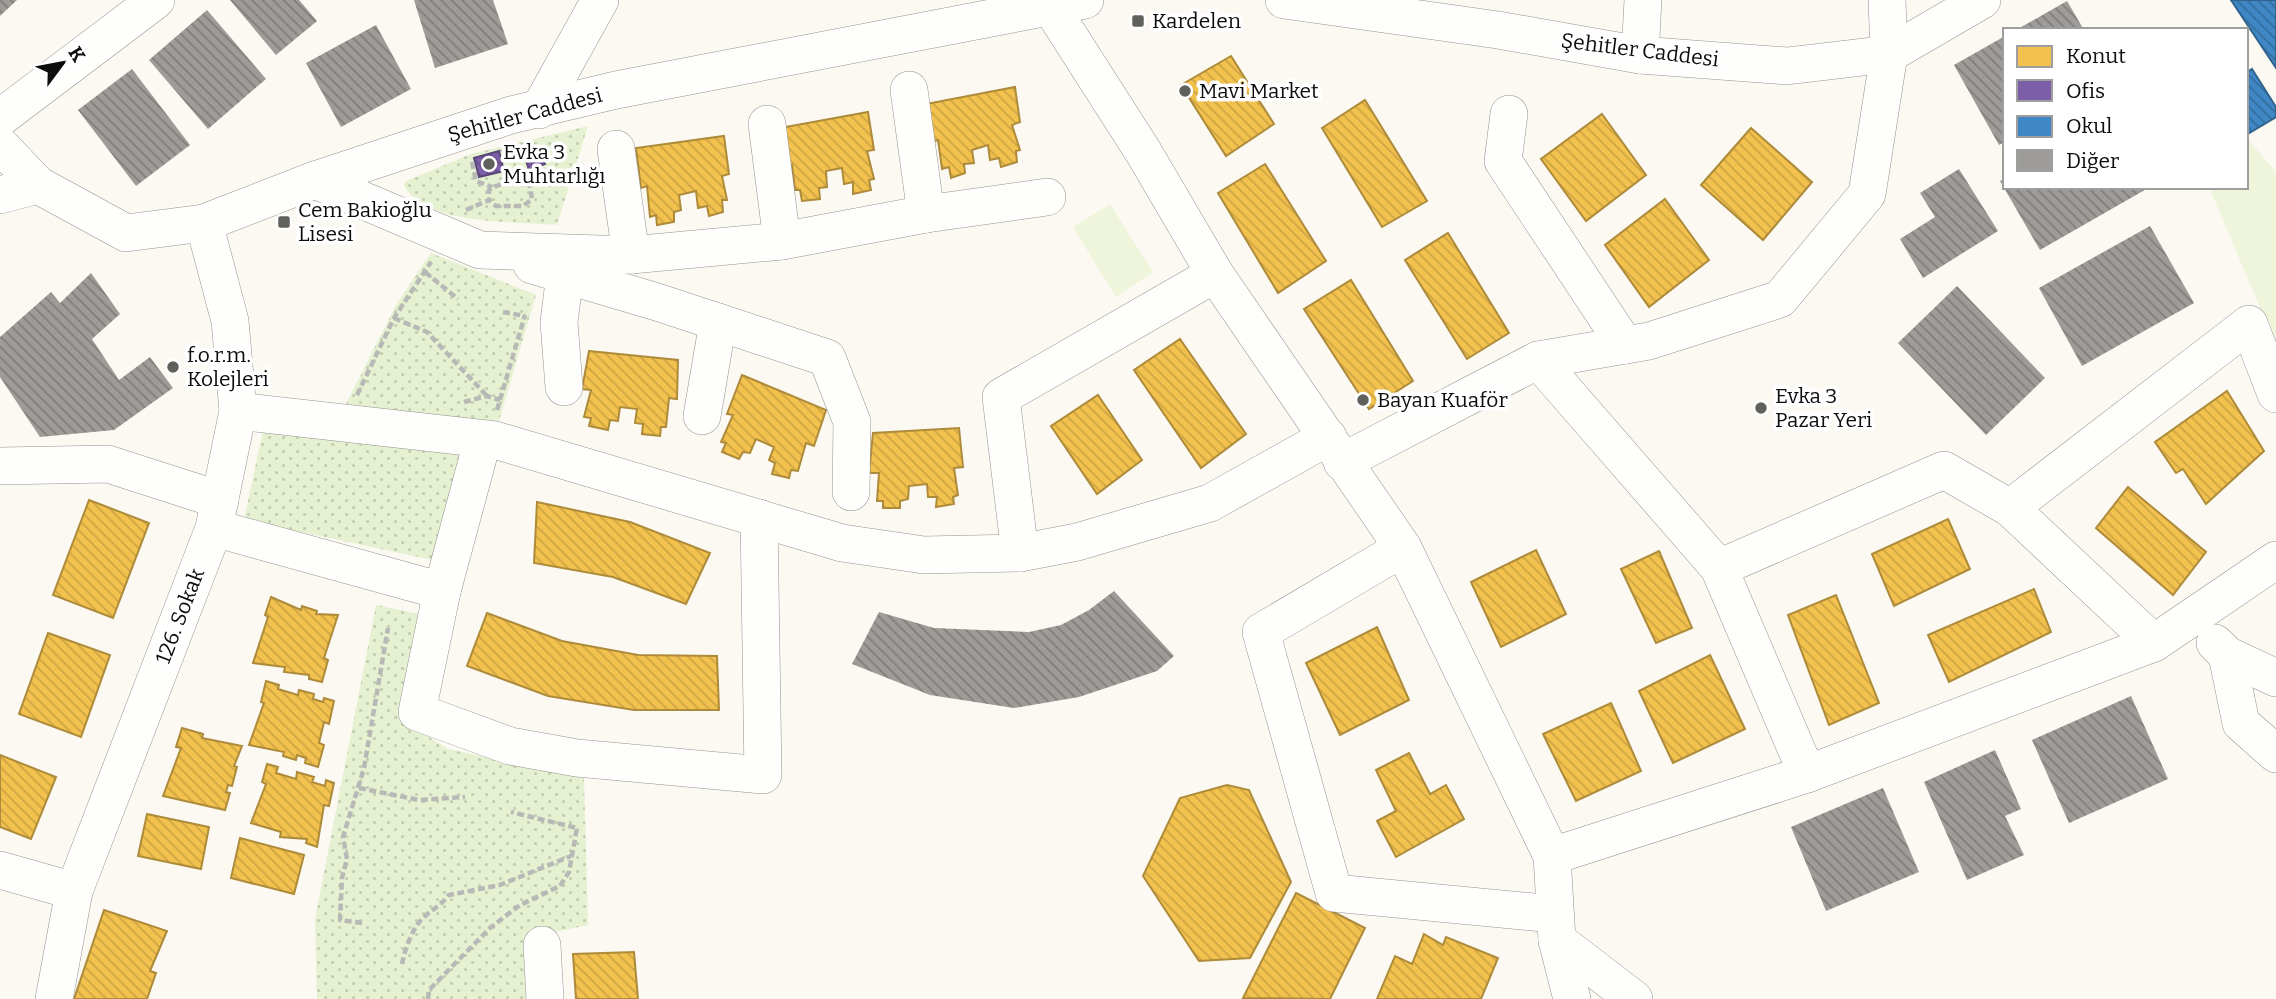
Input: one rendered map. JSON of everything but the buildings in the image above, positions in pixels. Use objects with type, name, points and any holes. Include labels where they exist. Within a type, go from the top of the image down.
[{"type":"street","points":[[0,118],[156,0]]},
{"type":"street","points":[[539,110],[600,0]]},
{"type":"street","name":"Şehitler Caddesi","points":[[1284,0],[1498,30],[1640,55],[1787,66],[1889,54],[1932,14],[1982,0]]},
{"type":"street","points":[[1640,55],[1643,0]]},
{"type":"street","points":[[489,426],[495,440],[842,543],[924,555],[1020,553],[1077,542],[1210,503],[1538,360],[1649,341],[1780,299],[1867,194],[1889,54],[1886,0]]},
{"type":"street","points":[[1068,3],[1144,153],[1215,274],[1403,548],[1552,856],[1556,927],[1572,999]]},
{"type":"street","name":"Şehitler Caddesi","points":[[0,145],[38,185],[126,233],[204,223],[315,180],[511,115],[617,90],[1068,3]]},
{"type":"street","points":[[909,90],[926,214]]},
{"type":"street","points":[[1509,114],[1503,161],[1625,345]]},
{"type":"street","points":[[767,124],[782,241]]},
{"type":"street","points":[[616,149],[631,255]]},
{"type":"street","points":[[315,180],[464,243],[827,358],[852,422],[851,492]]},
{"type":"street","points":[[0,195],[38,185]]},
{"type":"street","points":[[464,243],[631,255],[782,241],[926,214],[1047,197]]},
{"type":"street","name":"126. Sokak","points":[[54,999],[74,891],[217,514],[238,411],[230,321],[204,223]]},
{"type":"street","points":[[564,387],[559,322],[565,274]]},
{"type":"street","points":[[1020,553],[1001,397],[1215,274]]},
{"type":"street","points":[[702,416],[718,322]]},
{"type":"street","points":[[2010,508],[2249,324],[2276,394]]},
{"type":"street","points":[[1538,360],[1719,568],[1807,774]]},
{"type":"street","points":[[238,411],[342,424],[489,426]]},
{"type":"street","points":[[489,426],[442,591],[417,712],[510,746],[577,758],[763,775],[759,518]]},
{"type":"street","points":[[0,466],[108,464],[217,514],[442,591]]},
{"type":"street","points":[[1719,568],[1944,470],[2010,508],[2154,643]]},
{"type":"street","points":[[1403,548],[1261,632],[1334,894],[1556,927],[1634,999]]},
{"type":"street","points":[[1552,856],[1807,774],[2154,643],[2276,560]]},
{"type":"street","points":[[2192,619],[2227,655],[2276,678]]},
{"type":"street","points":[[2227,655],[2241,723],[2276,754]]},
{"type":"street","points":[[0,870],[74,891]]},
{"type":"street","points":[[542,945],[545,999]]},
{"type":"path","points":[[471,154],[476,181],[493,187],[524,182],[530,186],[532,200],[523,206],[496,206],[489,200],[489,190],[493,187]]},
{"type":"path","points":[[342,424],[394,318],[425,272],[464,243],[450,217],[489,200]]},
{"type":"path","points":[[425,272],[458,299]]},
{"type":"path","points":[[489,426],[528,304]]},
{"type":"path","points":[[503,312],[525,316]]},
{"type":"path","points":[[394,318],[427,332],[487,396]]},
{"type":"path","points":[[362,923],[340,920],[342,878],[347,859],[343,837],[359,788],[388,628]]},
{"type":"path","points":[[359,788],[419,800],[465,797]]},
{"type":"path","points":[[428,999],[429,990],[490,928],[520,905],[560,886],[569,872],[577,828],[511,812]]},
{"type":"path","points":[[402,964],[405,948],[423,918],[440,907],[449,895],[500,885],[572,856]]},
{"type":"green space","points":[[588,126],[557,225],[450,215],[415,198],[404,185],[406,181],[471,154]]},
{"type":"green space","points":[[2248,139],[2276,172],[2276,345],[2210,189],[2248,189]]},
{"type":"green space","points":[[1110,204],[1153,272],[1116,297],[1073,227]]},
{"type":"green space","points":[[431,253],[536,295],[498,424],[343,410],[396,305]]},
{"type":"green space","points":[[263,430],[459,455],[433,560],[244,520]]},
{"type":"green space","points":[[376,605],[419,614],[399,718],[448,749],[584,778],[588,925],[527,938],[529,999],[317,999],[315,919]]},
{"type":"place","name":"Kardelen","points":[[1138,21]]},
{"type":"place","name":"Mavi Market","points":[[1185,91]]},
{"type":"place","name":"Evka 3 Muhtarlığı","points":[[489,164]]},
{"type":"place","name":"Cem Bakioğlu Lisesi","points":[[284,222]]},
{"type":"place","name":"f.o.r.m. Kolejleri","points":[[173,367]]},
{"type":"place","name":"Bayan Kuaför","points":[[1363,400]]},
{"type":"place","name":"Evka 3 Pazar Yeri","points":[[1761,408]]}]
